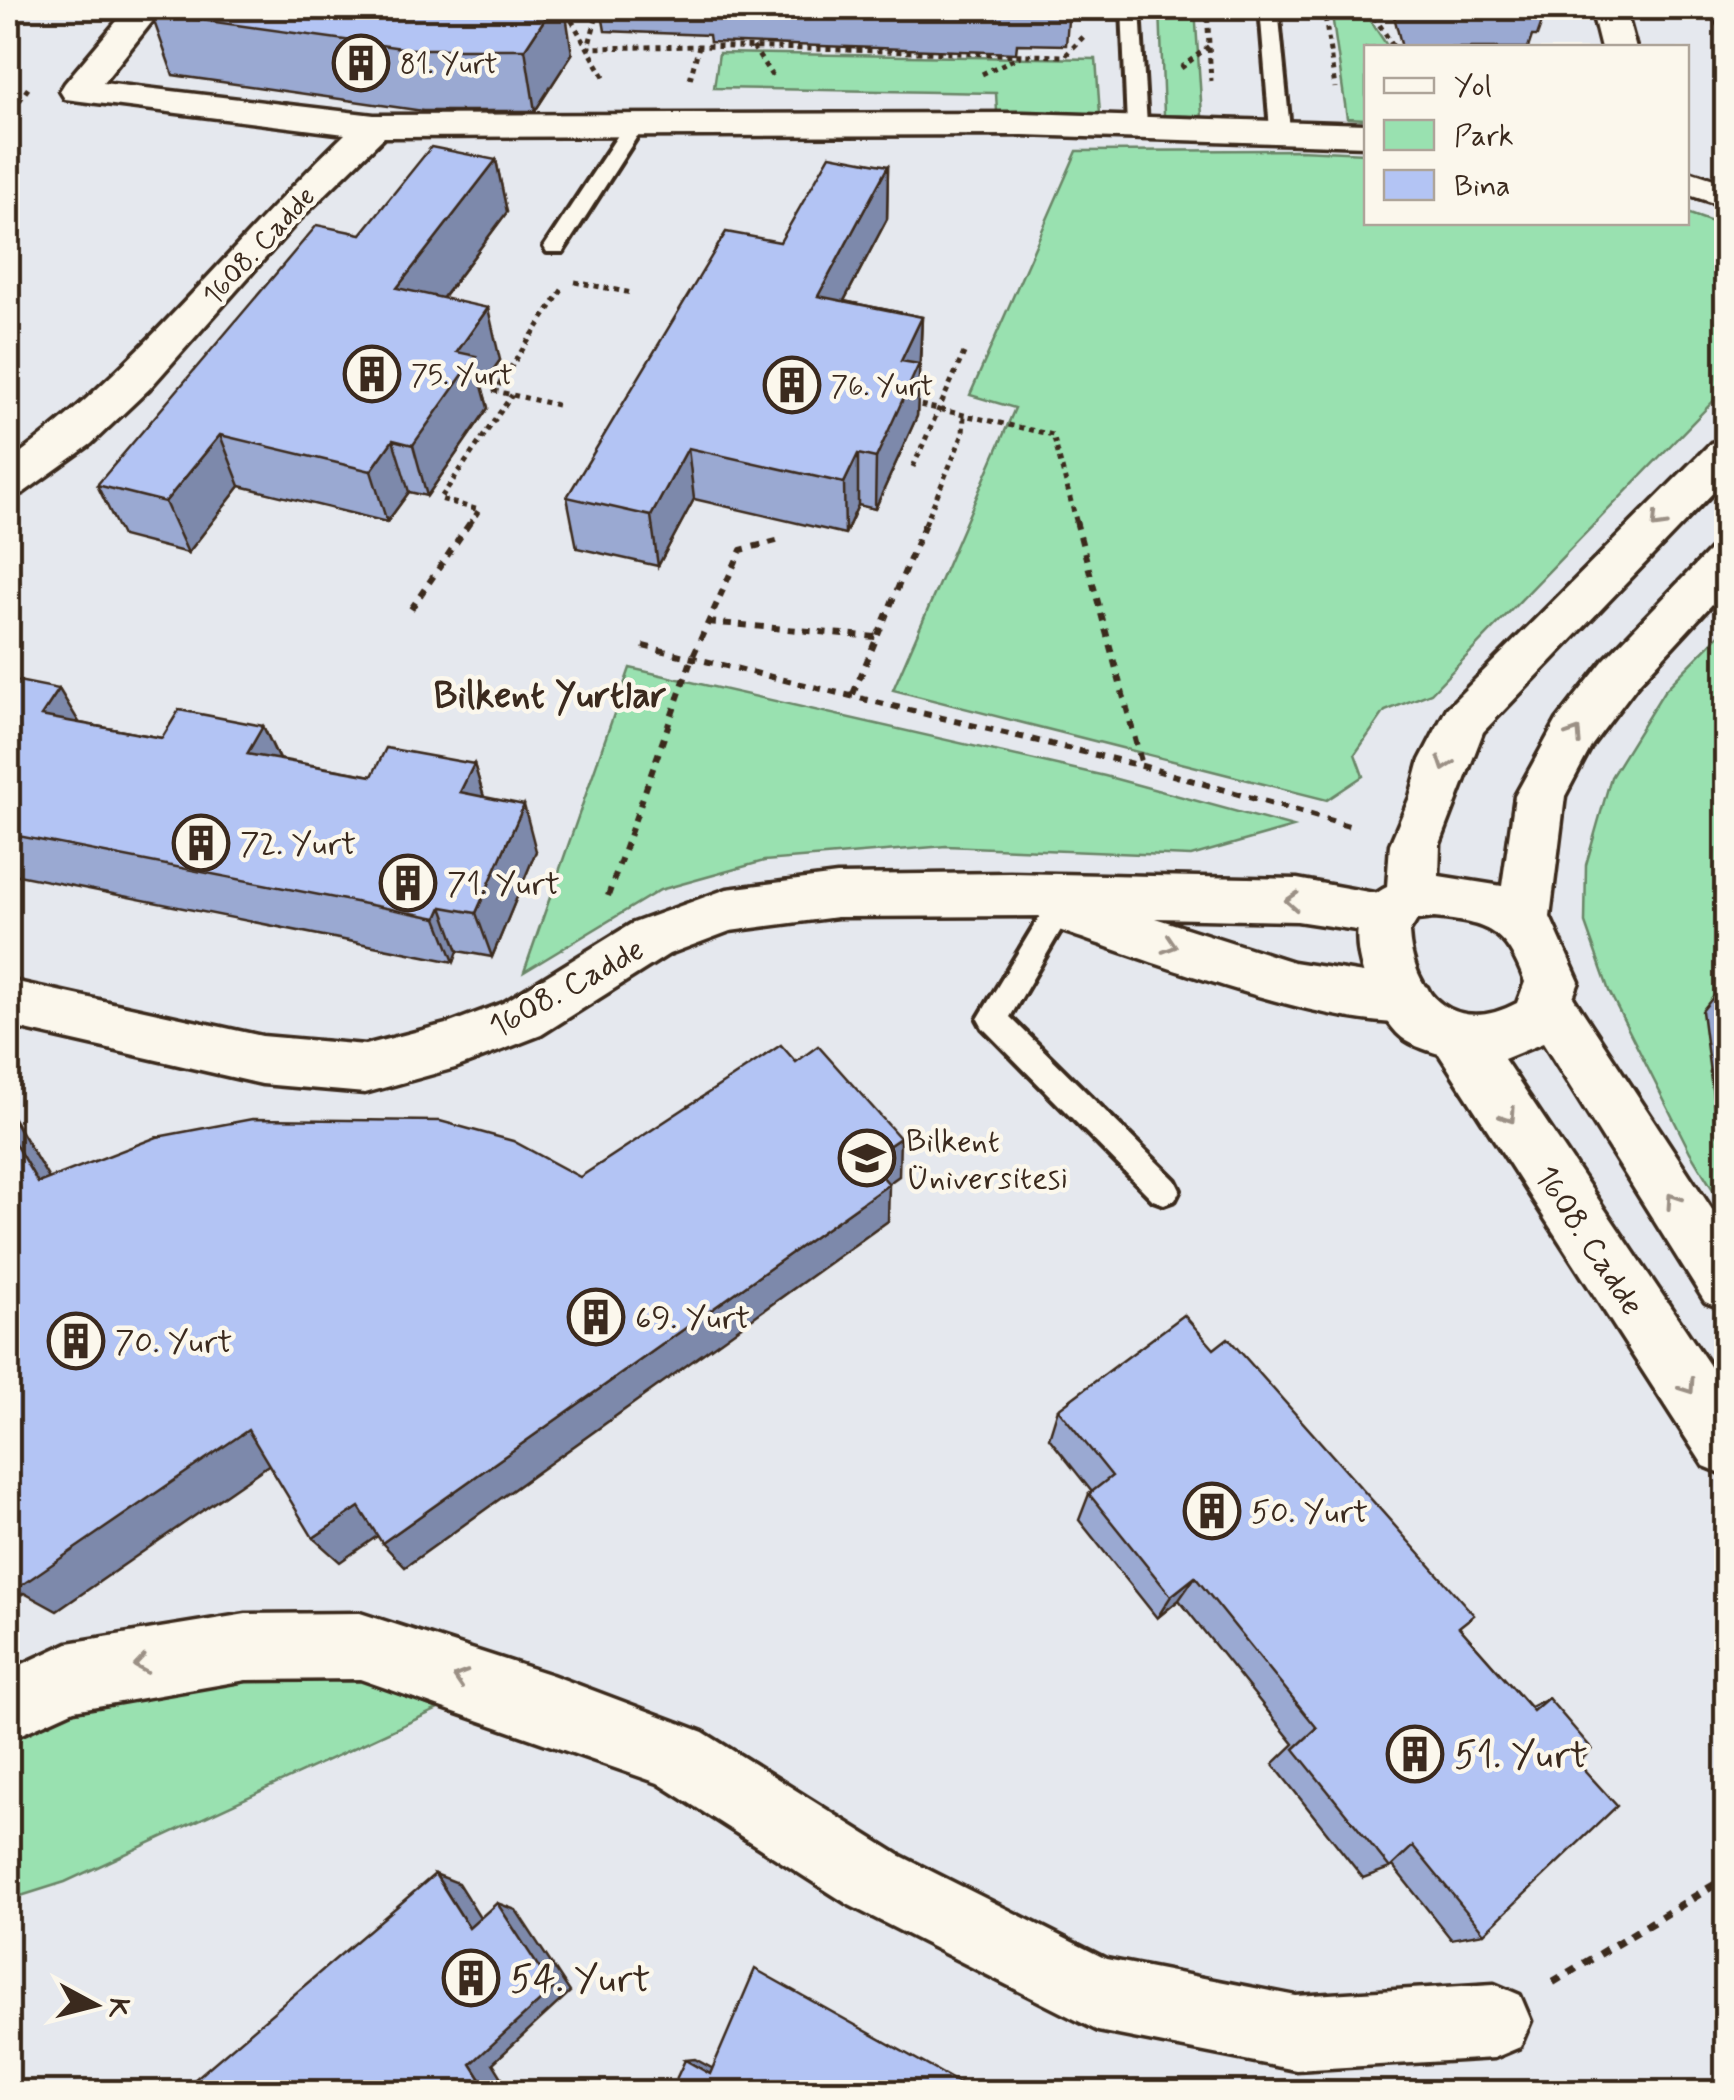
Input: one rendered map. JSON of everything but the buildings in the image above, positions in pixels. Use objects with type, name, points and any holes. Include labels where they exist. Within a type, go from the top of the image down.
[{"type":"street","points":[[146,8],[78,92],[374,126],[1137,126],[1354,134]]},
{"type":"street","points":[[1608,8],[1618,45]]},
{"type":"street","name":"1608. Cadde","points":[[8,482],[76,434],[134,379],[284,213],[374,126]]},
{"type":"street","points":[[1689,182],[1726,196]]},
{"type":"street","points":[[1400,907],[1416,844],[1445,760],[1464,721],[1726,453]]},
{"type":"street","points":[[1523,927],[1540,796],[1566,749],[1621,672],[1726,561]]},
{"type":"street","name":"1608. Cadde","points":[[8,1002],[262,1060],[365,1069],[454,1045],[522,1019],[650,940],[727,910],[837,896],[1035,902],[1297,900],[1400,907],[1434,896],[1486,902],[1534,934],[1552,982],[1538,1018],[1500,1038],[1456,1034],[1426,1026],[1393,984],[1381,937],[1400,907]]},
{"type":"street","name":"1608. Cadde","points":[[1035,902],[1293,984],[1408,1003]]},
{"type":"street","name":"1608. Cadde","points":[[1546,1001],[1726,1282]]},
{"type":"street","name":"1608. Cadde","points":[[1456,1034],[1726,1444]]},
{"type":"street","points":[[8,1706],[68,1677],[246,1647],[360,1646],[552,1709],[679,1756],[874,1880],[1098,1994],[1296,2033],[1494,2020]]},
{"type":"lane","points":[[1131,8],[1137,126]]},
{"type":"lane","points":[[1270,8],[1280,130]]},
{"type":"lane","points":[[555,247],[633,127]]},
{"type":"lane","points":[[1035,902],[993,1020],[1164,1190]]},
{"type":"path","points":[[546,8],[565,9],[633,127]]},
{"type":"path","points":[[588,48],[599,8]]},
{"type":"path","points":[[1208,8],[1213,128]]},
{"type":"path","points":[[1324,8],[1354,134]]},
{"type":"path","points":[[1370,8],[1392,45]]},
{"type":"path","points":[[588,48],[698,46],[1064,56],[1085,34],[1132,35]]},
{"type":"path","points":[[688,87],[698,46]]},
{"type":"path","points":[[495,391],[569,281],[632,293]]},
{"type":"path","points":[[912,468],[964,353]]},
{"type":"path","points":[[481,388],[556,406]]},
{"type":"path","points":[[411,610],[478,510],[440,499],[512,395]]},
{"type":"path","points":[[905,402],[1053,435],[1142,766]]},
{"type":"path","points":[[853,694],[963,434],[964,416]]},
{"type":"path","points":[[456,455],[468,458]]},
{"type":"path","points":[[576,986],[708,622],[741,550],[780,540]]},
{"type":"path","points":[[708,622],[876,637]]},
{"type":"path","points":[[643,646],[1142,766],[1416,844]]},
{"type":"path","points":[[1494,2020],[1726,1878]]},
{"type":"shaded area","name":"Bilkent Üniversitesi","points":[[8,8],[1726,8],[1726,2092],[8,2092]]},
{"type":"green space","points":[[1160,8],[1195,8],[1202,116],[1164,115]]},
{"type":"green space","points":[[1331,8],[1362,8],[1387,45],[1364,45],[1364,119],[1347,118]]},
{"type":"green space","points":[[719,53],[1096,59],[1100,114],[997,112],[996,93],[714,88]]},
{"type":"green space","points":[[1077,151],[1364,153],[1364,225],[1689,225],[1689,214],[1726,227],[1726,388],[1431,693],[1385,711],[1355,754],[1363,776],[1327,800],[893,690],[1015,408],[970,395]]},
{"type":"green space","points":[[1726,628],[1726,1014],[1718,1135],[1726,1136],[1726,1211],[1690,1152],[1609,991],[1585,923],[1586,865],[1611,777],[1664,691]]},
{"type":"green space","points":[[630,668],[1105,776],[1293,827],[1191,856],[946,846],[764,861],[660,890],[524,972]]},
{"type":"green space","points":[[257,1673],[358,1677],[438,1709],[65,1882],[8,1900],[8,1737],[70,1707]]},
{"type":"place","name":"81. Yurt","points":[[361,63]]},
{"type":"place","name":"75. Yurt","points":[[372,374]]},
{"type":"place","name":"76. Yurt","points":[[792,385]]},
{"type":"place","name":"72. Yurt","points":[[201,843]]},
{"type":"place","name":"71. Yurt","points":[[408,883]]},
{"type":"place","name":"Bilkent Üniversitesi","points":[[867,1158]]},
{"type":"place","name":"69. Yurt","points":[[596,1317]]},
{"type":"place","name":"70. Yurt","points":[[76,1341]]},
{"type":"place","name":"50. Yurt","points":[[1212,1511]]},
{"type":"place","name":"51. Yurt","points":[[1415,1754]]},
{"type":"place","name":"54. Yurt","points":[[471,1978]]},
{"type":"district","name":"Bilkent Yurtlar","points":[[550,694]]}]
